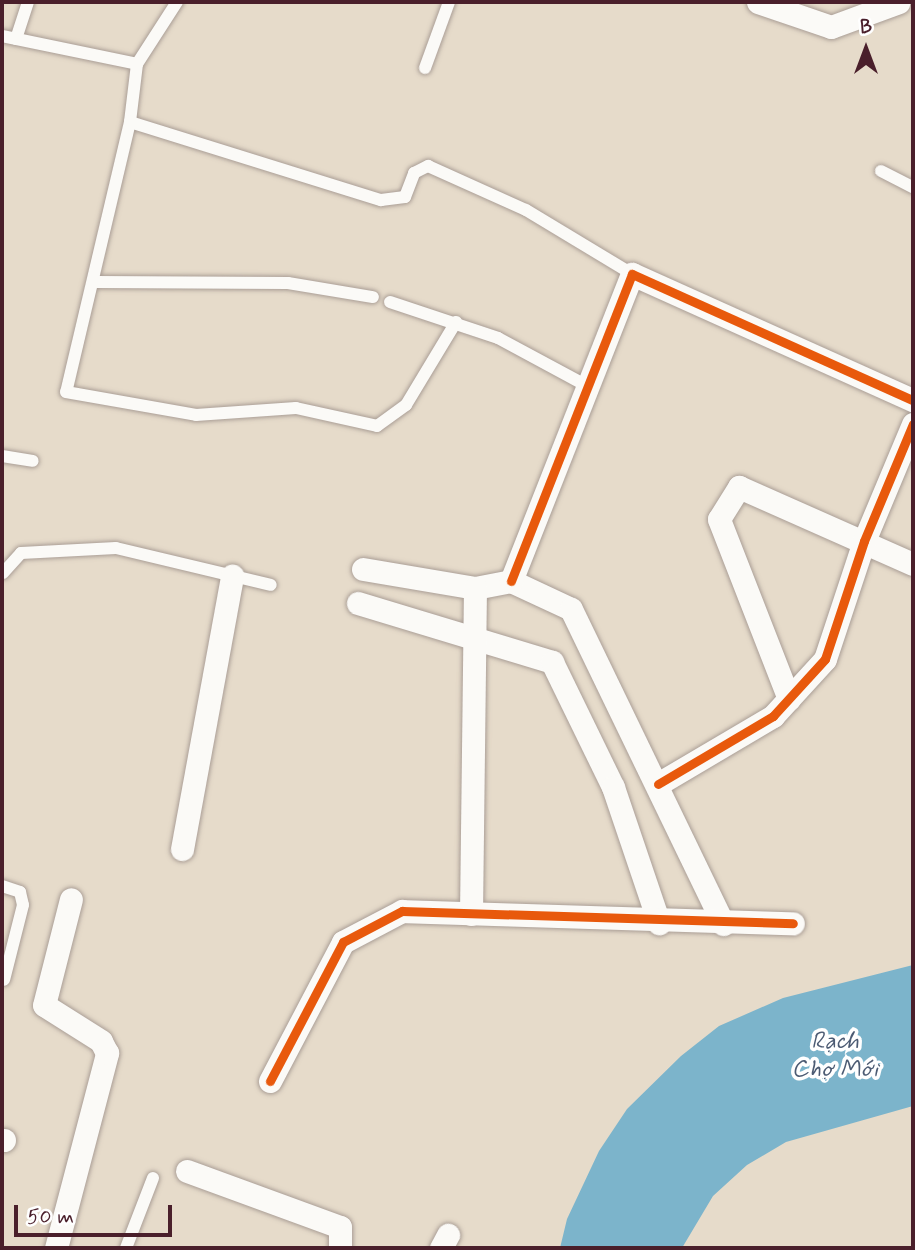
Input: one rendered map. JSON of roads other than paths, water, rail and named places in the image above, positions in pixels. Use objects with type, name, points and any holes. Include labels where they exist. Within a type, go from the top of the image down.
[{"type":"street","points":[[758,2],[831,27],[899,2]]},
{"type":"street","points":[[511,581],[632,274],[913,400]]},
{"type":"street","points":[[658,784],[773,716],[825,659],[864,541],[913,424]]},
{"type":"street","points":[[789,699],[719,519],[740,488],[913,565]]},
{"type":"street","points":[[363,569],[475,588],[511,581],[571,609],[723,923]]},
{"type":"street","points":[[182,849],[232,576]]},
{"type":"street","points":[[471,914],[475,588]]},
{"type":"street","points":[[358,603],[552,662],[613,787],[659,923]]},
{"type":"street","points":[[55,1248],[107,1053],[101,1041],[44,1005],[71,899]]},
{"type":"street","points":[[270,1081],[343,942],[402,911],[659,923],[793,923]]},
{"type":"street","points":[[187,1171],[340,1227],[340,1248]]},
{"type":"lane","points":[[16,39],[28,2]]},
{"type":"lane","points":[[177,2],[137,64],[130,122],[95,282],[66,392],[196,415],[296,408],[388,424],[456,322]]},
{"type":"lane","points":[[425,68],[449,2]]},
{"type":"lane","points":[[2,36],[137,64]]},
{"type":"lane","points":[[130,122],[381,200],[405,197],[414,173],[428,166],[526,210],[632,274]]},
{"type":"lane","points":[[881,171],[913,187]]},
{"type":"lane","points":[[95,282],[288,283],[373,297]]},
{"type":"lane","points":[[390,302],[456,322],[587,386]]},
{"type":"lane","points":[[2,456],[33,461]]},
{"type":"lane","points":[[2,584],[2,573],[21,553],[116,548],[271,585]]},
{"type":"lane","points":[[2,886],[20,892],[23,905],[4,980]]},
{"type":"lane","points":[[126,1248],[153,1178]]},
{"type":"water","name":"Rạch Chợ Mới","points":[[913,965],[913,1106],[786,1142],[747,1165],[713,1196],[682,1248],[560,1248],[567,1219],[599,1151],[627,1109],[681,1056],[719,1026],[783,998]]}]
